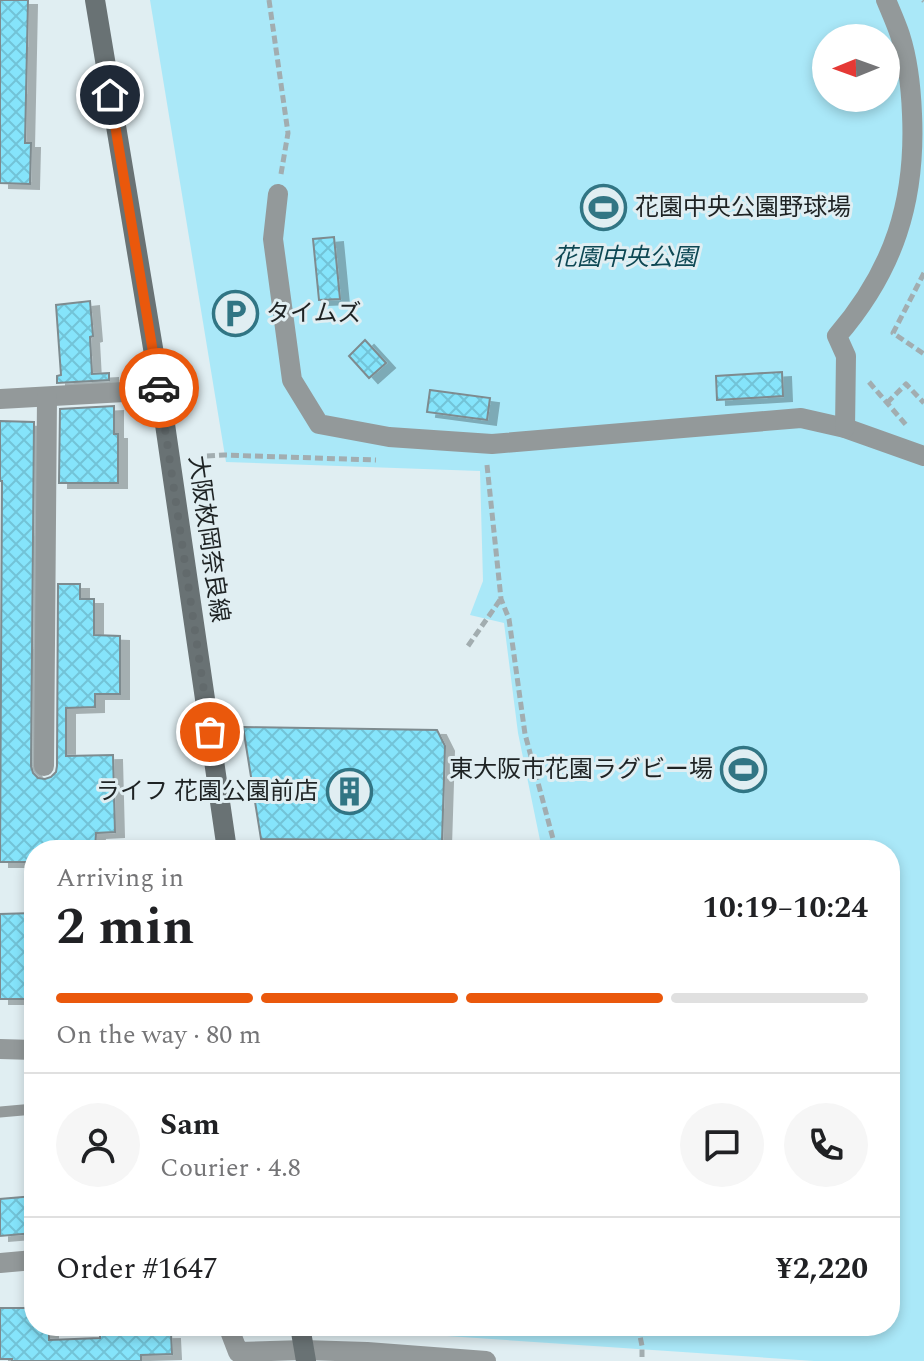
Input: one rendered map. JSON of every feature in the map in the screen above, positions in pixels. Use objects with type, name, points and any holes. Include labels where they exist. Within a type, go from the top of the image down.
[{"type":"main road","name":"大阪枚岡奈良線","points":[[95,0],[160,390],[226,840]]},
{"type":"main road","points":[[302,1336],[305,1356]]},
{"type":"street","points":[[845,428],[846,356],[837,336],[867,298],[884,269],[899,231],[914,148],[911,90],[901,37],[886,0]]},
{"type":"street","points":[[278,194],[273,239],[292,380],[319,424],[389,437],[492,444],[801,418],[845,428],[924,456]]},
{"type":"street","points":[[0,399],[160,390]]},
{"type":"street","points":[[44,766],[47,397]]},
{"type":"street","points":[[0,1049],[24,1050]]},
{"type":"street","points":[[0,1263],[24,1261]]},
{"type":"street","points":[[232,1336],[239,1356],[367,1352],[486,1361]]},
{"type":"lane","points":[[0,1112],[24,1110]]},
{"type":"path","points":[[269,0],[288,133],[278,194]]},
{"type":"path","points":[[924,273],[893,333],[924,354]]},
{"type":"path","points":[[846,356],[911,431]]},
{"type":"path","points":[[887,403],[906,384],[924,403]]},
{"type":"path","points":[[487,464],[501,599],[509,619],[525,734],[553,840]]},
{"type":"path","points":[[468,646],[501,599]]},
{"type":"path","points":[[640,1336],[642,1357]]},
{"type":"green space","name":"花園中央公園","points":[[150,0],[924,0],[924,1361],[814,1361],[447,1336],[900,1336],[900,840],[540,840],[518,733],[504,623],[470,615],[483,581],[480,471],[226,462]]},
{"type":"building","points":[[0,0],[28,0],[25,143],[31,143],[30,184],[0,183]]},
{"type":"building","points":[[334,237],[340,299],[319,300],[313,239]]},
{"type":"building","points":[[90,301],[92,374],[109,373],[109,380],[57,383],[57,376],[61,375],[56,305]]},
{"type":"building","points":[[365,340],[386,363],[369,378],[349,356]]},
{"type":"building","points":[[782,372],[783,396],[717,400],[716,376]]},
{"type":"building","points":[[430,390],[490,398],[487,420],[427,412]]},
{"type":"building","points":[[114,406],[114,434],[118,434],[118,483],[59,483],[60,409]]},
{"type":"building","points":[[0,421],[34,422],[31,766],[38,778],[51,777],[57,766],[58,584],[80,584],[80,599],[94,599],[94,635],[120,636],[120,694],[95,694],[95,707],[66,708],[66,756],[113,755],[115,832],[96,833],[96,840],[24,840],[24,862],[0,862]]},
{"type":"building","name":"ライフ 花園公園前店","points":[[243,727],[437,730],[445,746],[442,840],[261,839]]},
{"type":"building","points":[[24,913],[24,999],[0,999],[0,914]]},
{"type":"building","points":[[24,1197],[24,1234],[0,1236],[0,1199]]},
{"type":"building","points":[[0,1308],[24,1308],[24,1336],[49,1336],[49,1340],[171,1336],[172,1354],[141,1355],[141,1361],[0,1359]]},
{"type":"way so far","points":[[159,388],[210,732]]},
{"type":"place","name":"花園中央公園野球場","points":[[604,208]]},
{"type":"place","name":"タイムズ","points":[[235,314]]},
{"type":"place","name":"東大阪市花園ラグビー場","points":[[744,770]]},
{"type":"place","name":"ライフ 花園公園前店","points":[[349,792]]},
{"type":"route","points":[[110,95],[159,388]]}]
